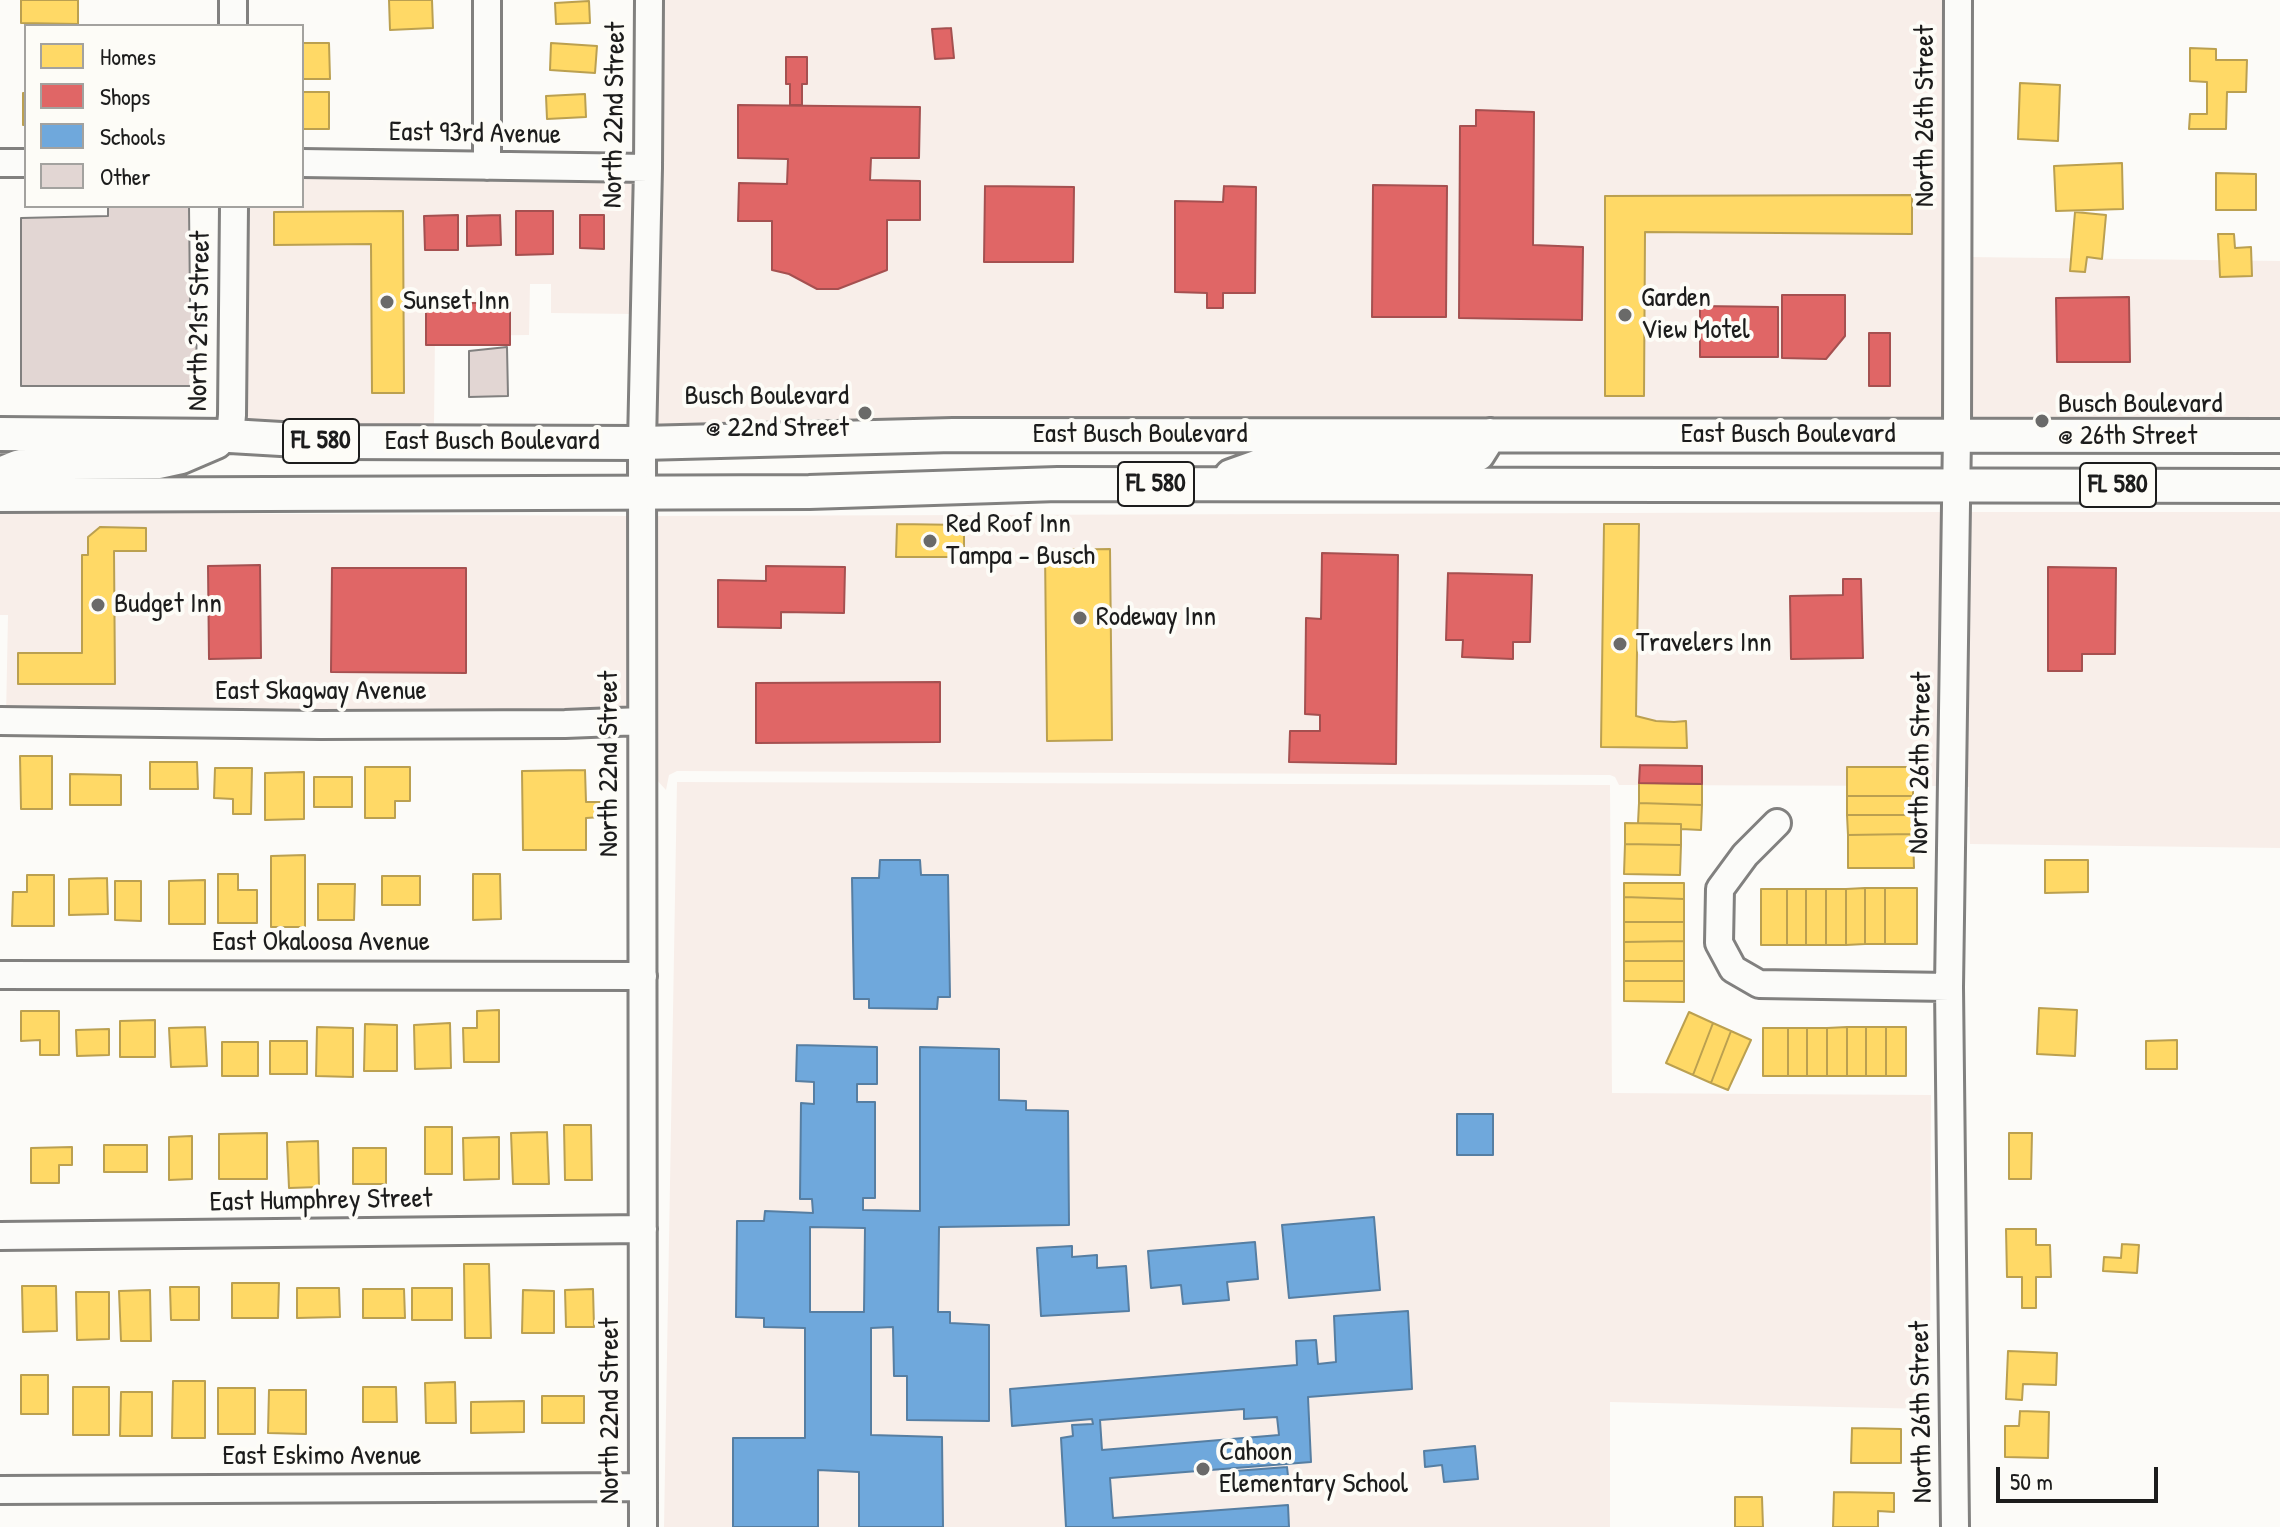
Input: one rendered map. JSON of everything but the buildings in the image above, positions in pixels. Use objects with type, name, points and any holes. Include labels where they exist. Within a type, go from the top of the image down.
[{"type":"main road","name":"East Busch Boulevard","points":[[0,434],[230,436],[332,442],[642,443],[953,435],[2280,436]]},
{"type":"main road","points":[[1209,484],[1276,460],[1467,458],[1478,454],[1490,435]]},
{"type":"main road","points":[[0,474],[37,463],[158,462],[181,457],[230,436]]},
{"type":"main road","name":"East Busch Boulevard","points":[[0,495],[809,492],[1058,484],[2280,486]]},
{"type":"street","points":[[233,0],[233,24]]},
{"type":"street","points":[[487,0],[487,166]]},
{"type":"street","name":"North 22nd Street","points":[[643,1527],[642,443],[649,0]]},
{"type":"street","name":"North 26th Street","points":[[1955,1527],[1949,987],[1957,435],[1958,0]]},
{"type":"street","points":[[0,163],[24,163]]},
{"type":"street","name":"East 93rd Avenue","points":[[304,163],[648,168]]},
{"type":"street","name":"North 21st Street","points":[[230,436],[234,208]]},
{"type":"street","name":"East Skagway Avenue","points":[[0,721],[367,725],[642,721]]},
{"type":"street","points":[[1777,823],[1745,855],[1720,889],[1719,943],[1733,969],[1759,984],[1949,987]]},
{"type":"street","name":"East Okaloosa Avenue","points":[[0,975],[643,976]]},
{"type":"street","name":"East Humphrey Street","points":[[0,1236],[643,1229]]},
{"type":"street","name":"East Eskimo Avenue","points":[[0,1490],[643,1487]]},
{"type":"shaded area","points":[[660,0],[1946,0],[1946,422],[1494,423],[1488,418],[1484,423],[653,424]]},
{"type":"shaded area","points":[[304,176],[636,181],[632,314],[551,313],[551,284],[530,284],[529,335],[435,336],[434,424],[242,424],[244,208],[304,208]]},
{"type":"shaded area","points":[[1969,257],[2280,261],[2280,422],[1969,422]]},
{"type":"shaded area","points":[[0,512],[631,516],[631,707],[6,717],[8,615],[0,615]]},
{"type":"shaded area","points":[[1945,512],[1941,786],[1619,785],[1610,775],[677,771],[669,775],[666,790],[654,777],[653,516]]},
{"type":"shaded area","points":[[1967,512],[2280,512],[2280,848],[1970,844],[1969,787],[1963,786]]},
{"type":"shaded area","points":[[677,782],[1610,785],[1612,1093],[1931,1095],[1930,1409],[1610,1402],[1610,1527],[664,1527]]},
{"type":"place","name":"Sunset Inn","points":[[387,302]]},
{"type":"place","name":"Garden View Motel","points":[[1625,315]]},
{"type":"place","name":"Busch Boulevard @ 22nd Street","points":[[865,413]]},
{"type":"place","name":"Busch Boulevard @ 26th Street","points":[[2042,421]]},
{"type":"place","name":"Red Roof Inn Tampa - Busch","points":[[930,541]]},
{"type":"place","name":"Budget Inn","points":[[98,605]]},
{"type":"place","name":"Rodeway Inn","points":[[1080,618]]},
{"type":"place","name":"Travelers Inn","points":[[1620,644]]},
{"type":"place","name":"Cahoon Elementary School","points":[[1203,1469]]}]
